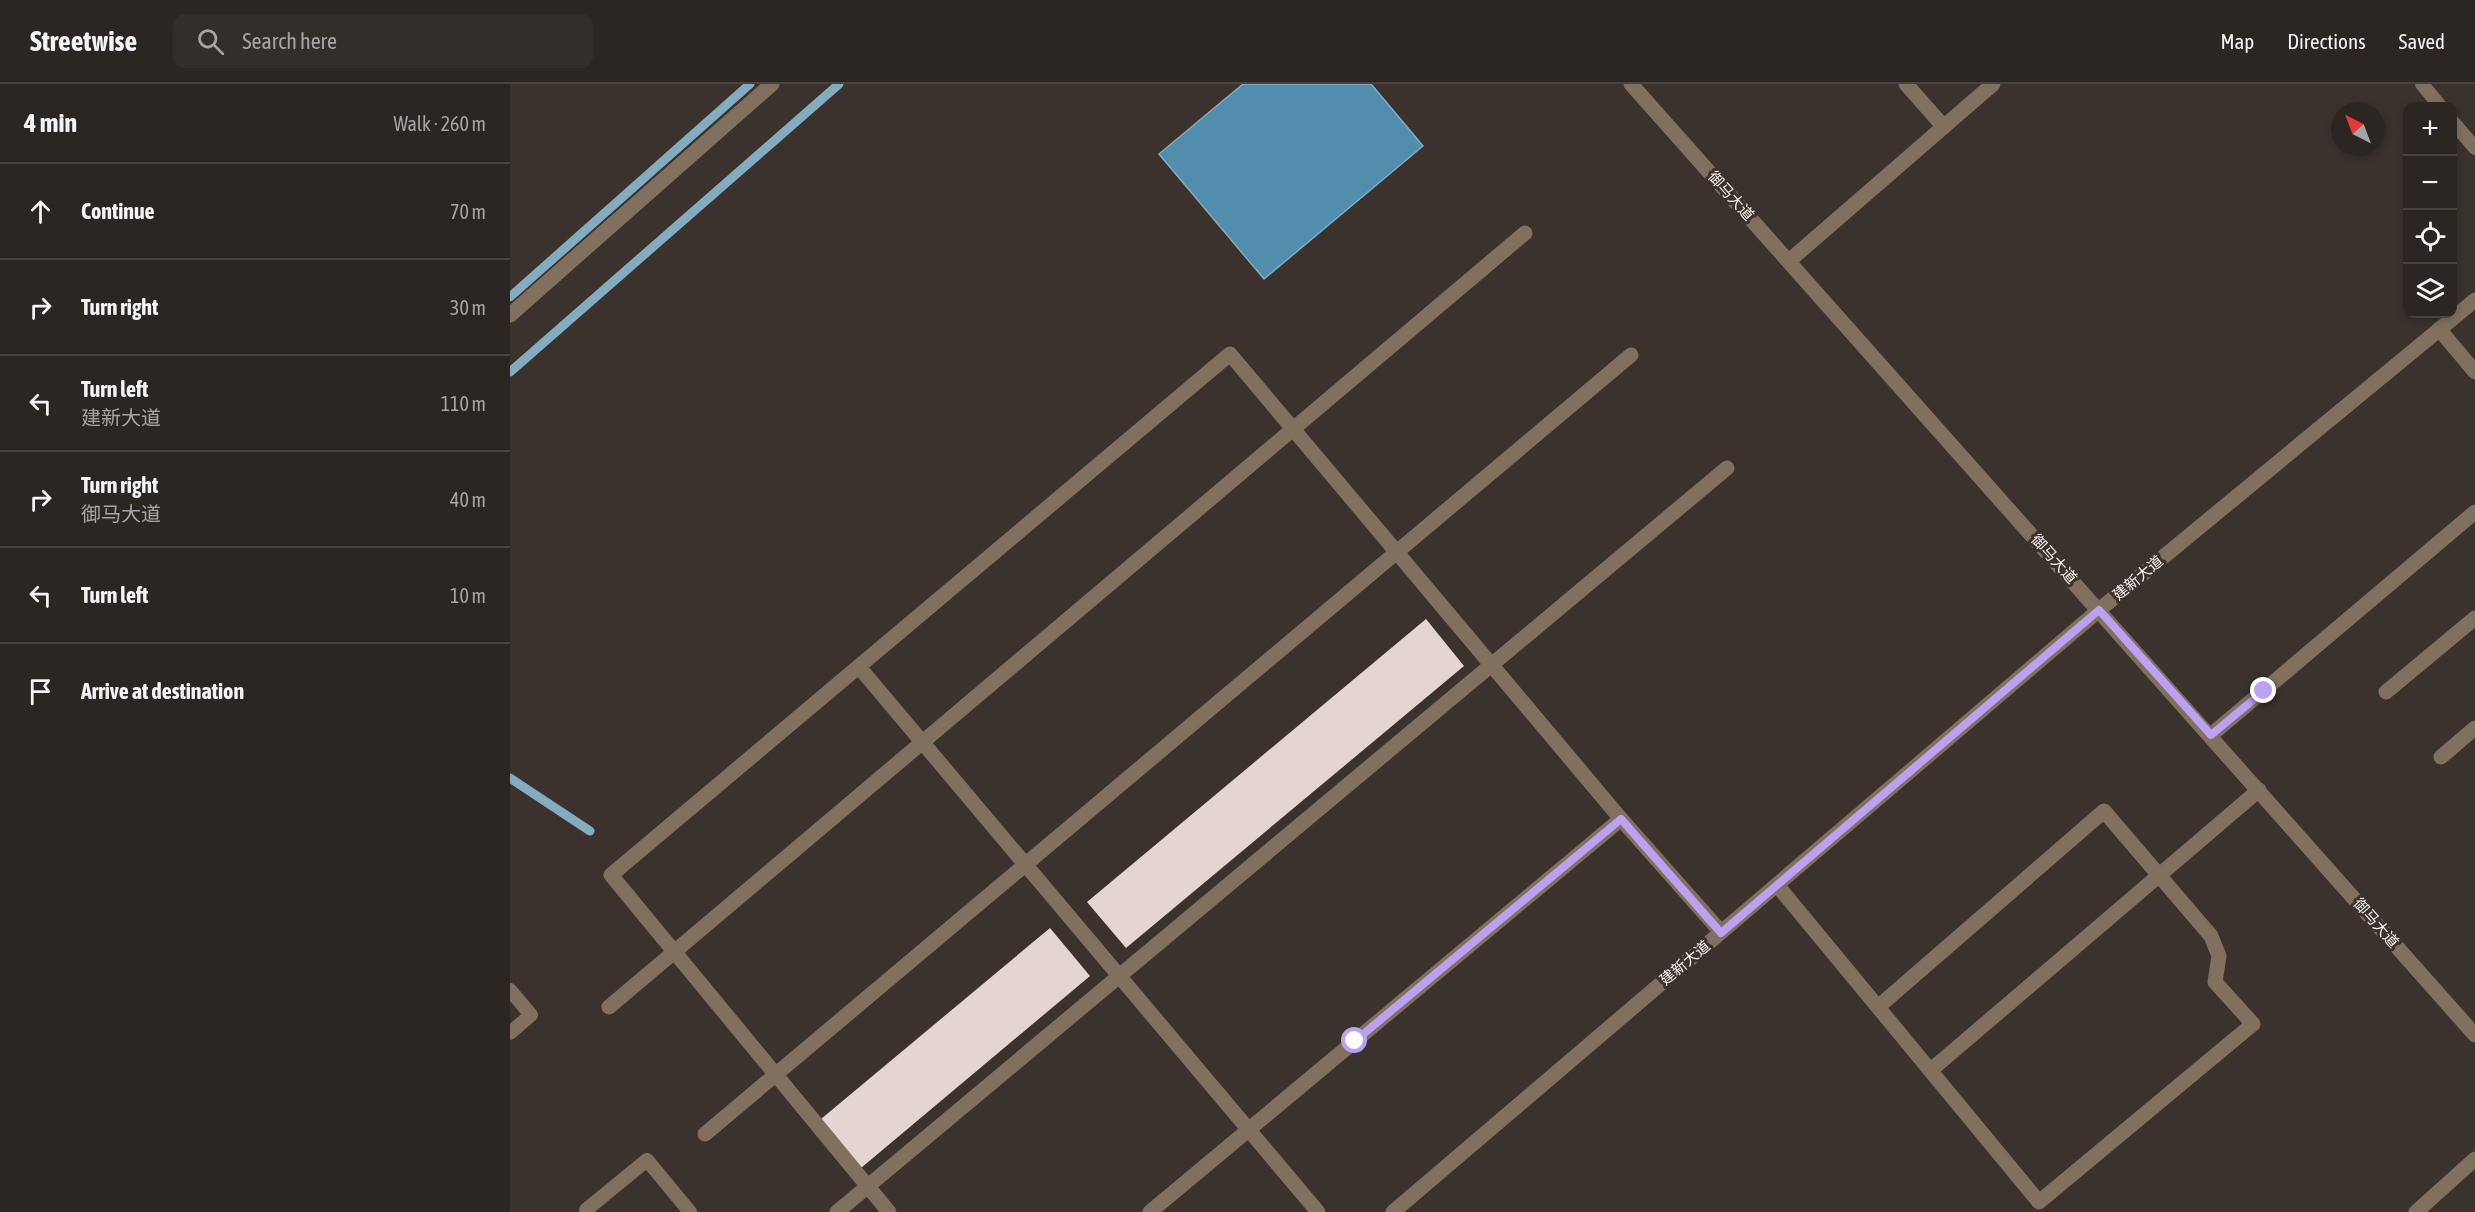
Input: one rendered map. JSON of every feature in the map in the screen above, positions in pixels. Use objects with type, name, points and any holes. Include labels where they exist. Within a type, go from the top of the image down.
[{"type":"street","points":[[510,315],[772,84]]},
{"type":"street","name":"御马大道","points":[[1631,84],[2475,1035]]},
{"type":"street","points":[[1906,84],[1944,127]]},
{"type":"street","points":[[1789,261],[1993,84]]},
{"type":"street","points":[[609,1007],[1525,233]]},
{"type":"street","name":"建新大道","points":[[1393,1212],[2099,610],[2475,300]]},
{"type":"street","points":[[2439,329],[2475,372]]},
{"type":"street","points":[[889,1212],[611,875],[1230,354],[1621,819],[1721,933]]},
{"type":"street","points":[[705,1134],[1631,355]]},
{"type":"street","points":[[837,1212],[1728,468]]},
{"type":"street","points":[[2211,735],[2475,512]]},
{"type":"street","points":[[2386,692],[2475,618]]},
{"type":"street","points":[[859,667],[1318,1212]]},
{"type":"street","points":[[2441,757],[2475,728]]},
{"type":"street","points":[[1931,1070],[2259,790]]},
{"type":"street","points":[[1777,885],[2039,1202],[2253,1024],[2215,982],[2219,956],[2211,936],[2104,811],[1878,1007]]},
{"type":"street","points":[[1150,1212],[1621,819]]},
{"type":"street","points":[[2416,1212],[2475,1159]]},
{"type":"lane","points":[[2422,84],[2437,102]]},
{"type":"lane","points":[[2457,127],[2475,148]]},
{"type":"lane","points":[[510,990],[531,1015],[510,1033]]},
{"type":"lane","points":[[588,1212],[586,1210],[647,1160],[690,1212]]},
{"type":"water","points":[[1243,84],[1371,84],[1423,146],[1264,279],[1159,154]]},
{"type":"building","points":[[1426,619],[1464,666],[1126,948],[1087,902]]},
{"type":"building","points":[[1050,928],[1090,976],[861,1168],[821,1119]]},
{"type":"waterway","points":[[510,297],[750,84]]},
{"type":"waterway","points":[[510,372],[839,84]]},
{"type":"waterway","points":[[510,778],[590,831]]},
{"type":"route","points":[[1355,1041],[1621,819],[1721,933],[2099,610],[2211,735],[2264,691]]}]
